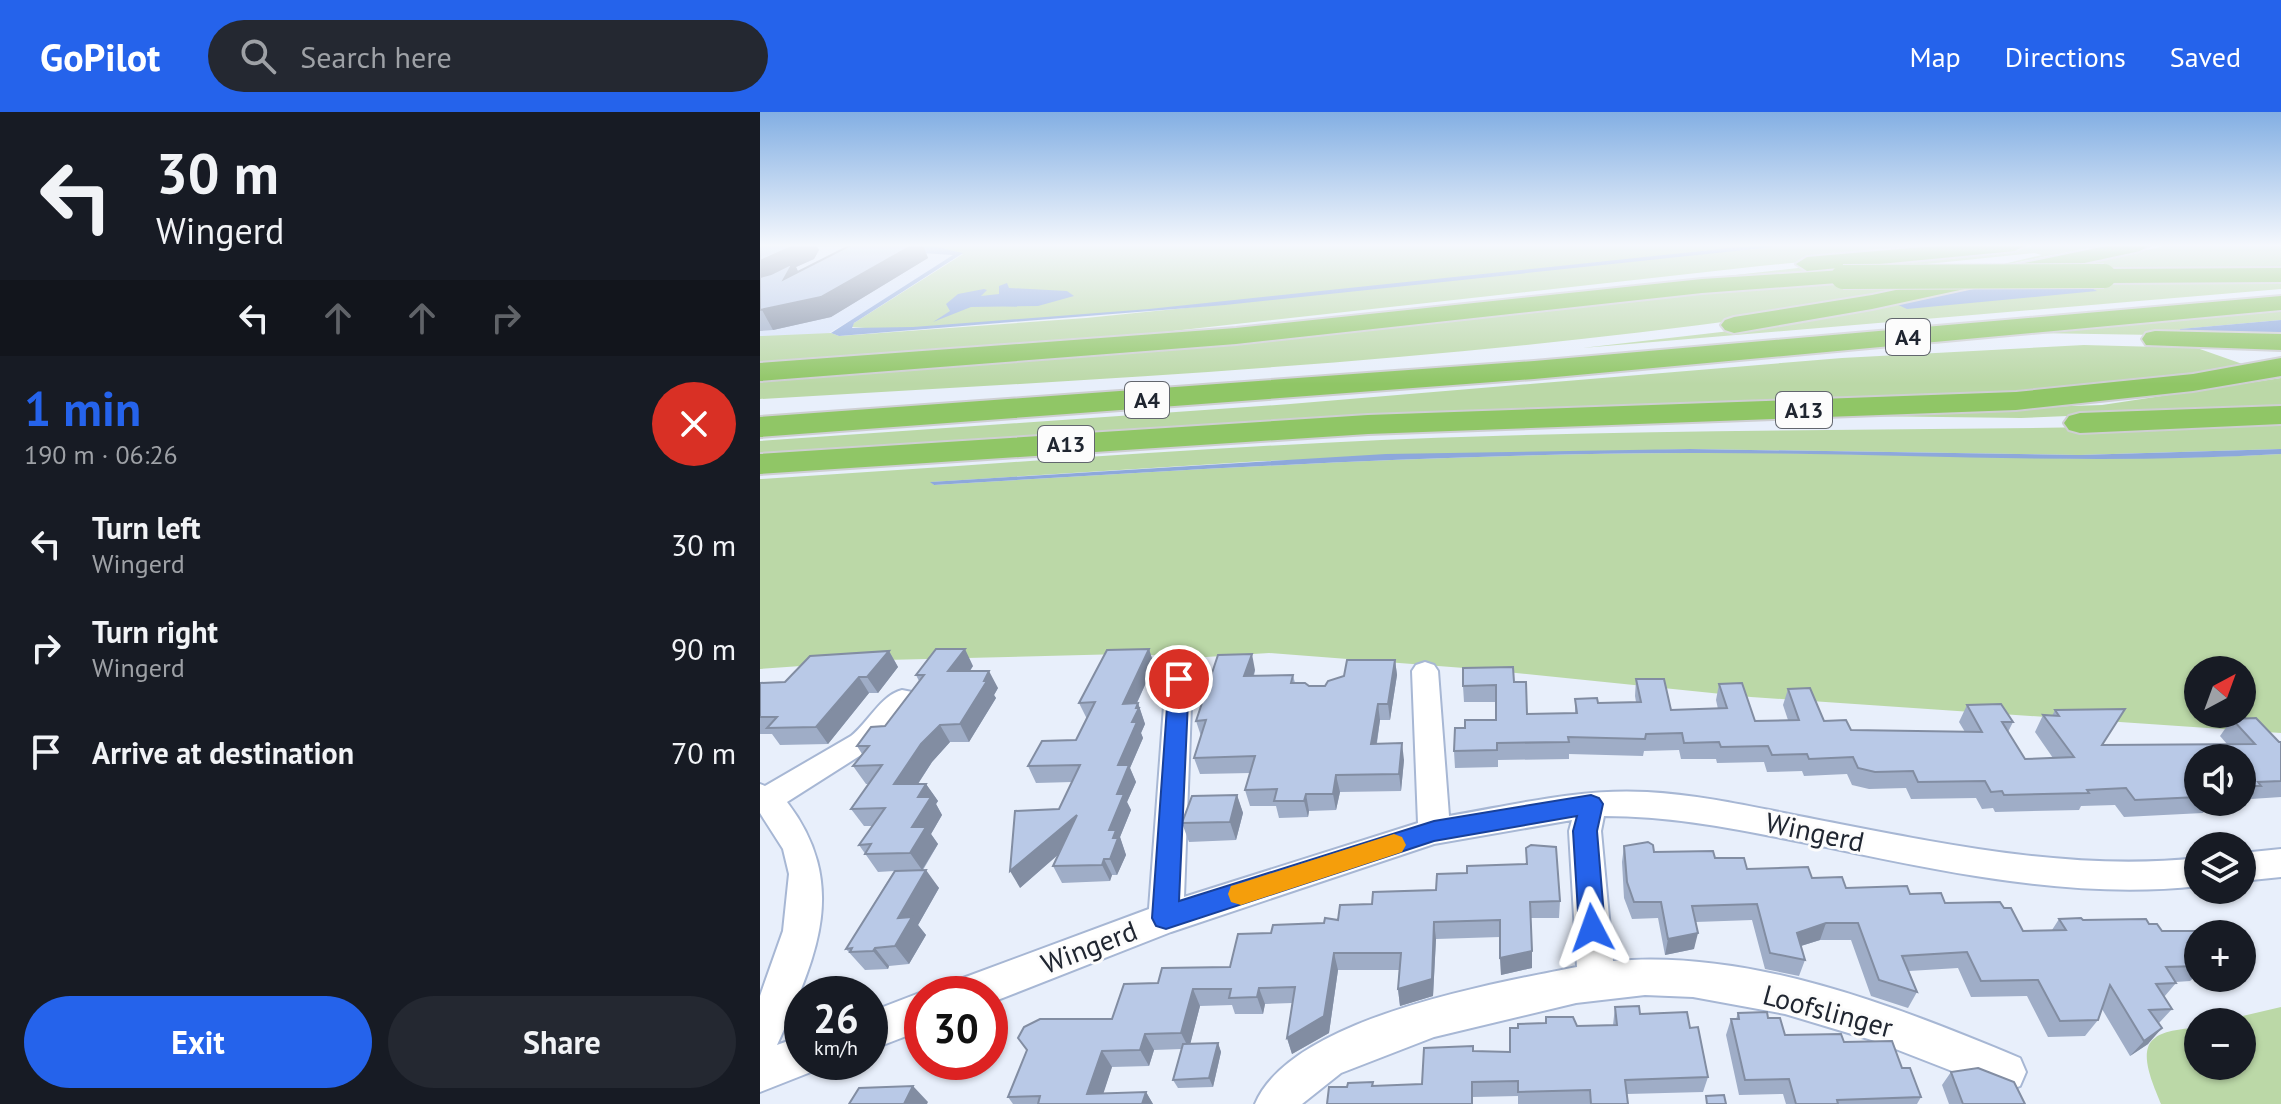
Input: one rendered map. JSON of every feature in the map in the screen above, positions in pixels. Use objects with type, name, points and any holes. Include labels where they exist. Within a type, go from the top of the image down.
[{"type":"highway","points":[[1050,351],[1562,291]]},
{"type":"highway","points":[[760,372],[1236,336],[1653,291]]},
{"type":"highway","points":[[1706,329],[1922,291]]},
{"type":"highway","name":"A4","points":[[760,408],[1556,356],[2281,292]]},
{"type":"highway","name":"A4","points":[[760,427],[1534,370],[2281,303]]},
{"type":"highway","points":[[1322,371],[1678,333]]},
{"type":"highway","name":"A4","points":[[1534,370],[1723,362],[2028,341],[2281,342]]},
{"type":"highway","name":"A13","points":[[760,464],[1373,424],[1972,404],[2122,392],[2235,377],[2281,367]]},
{"type":"highway","name":"A13","points":[[1373,424],[1580,427],[2078,423],[2281,415]]},
{"type":"street","points":[[1425,671],[1434,831]]},
{"type":"street","name":"Wingerd","points":[[1166,918],[1179,679]]},
{"type":"street","points":[[760,1039],[792,970],[806,892],[804,860],[793,833],[764,798],[861,743],[873,734],[902,699]]},
{"type":"street","points":[[1591,804],[1585,831],[1596,981]]},
{"type":"street","name":"Wingerd","points":[[1008,979],[1166,918],[1434,831],[1591,804],[1646,804],[1711,811],[1914,852],[2058,872],[2184,874]]},
{"type":"street","points":[[2256,866],[2281,863]]},
{"type":"street","name":"Loofslinger","points":[[1276,1104],[1291,1082],[1323,1060],[1420,1021],[1596,981],[1646,977],[1796,996],[1900,1030],[2006,1072]]},
{"type":"street","points":[[760,1072],[784,1063]]},
{"type":"shaded area","points":[[760,291],[900,291],[824,336],[760,338]]},
{"type":"green space","points":[[904,291],[1532,291],[1092,340],[760,364],[760,336],[831,333],[839,336],[1086,318],[1265,300],[877,332],[879,329],[851,327]]},
{"type":"green space","points":[[1592,291],[1611,291],[1541,297]]},
{"type":"green space","points":[[1713,291],[1890,291],[1753,318],[1506,347],[1258,368],[760,399],[760,380],[1182,346]]},
{"type":"green space","points":[[2077,291],[2254,291],[1582,348],[1730,331],[1896,304]]},
{"type":"green space","points":[[2281,309],[2281,320],[2181,329],[2281,333],[2281,337],[2033,333]]},
{"type":"green space","points":[[2084,345],[2197,348],[2251,367],[2045,391],[1453,411],[760,455],[760,441],[1290,404],[1842,358]]},
{"type":"green space","points":[[2281,378],[2281,407],[2021,418],[1784,415],[2102,405]]},
{"type":"green space","points":[[2281,423],[2281,449],[2079,455],[1690,449],[1263,461],[931,482],[934,485],[1309,464],[1591,454],[2132,458],[2281,454],[2281,733],[2207,728],[2256,728],[2256,656],[2184,656],[2184,726],[1751,697],[1477,669],[1269,653],[1206,657],[1123,654],[885,660],[760,669],[760,479],[1401,439]]},
{"type":"green space","points":[[2281,1007],[2281,1104],[2161,1104],[2147,1060],[2147,1052],[2155,1038],[2184,1029],[2184,1080],[2256,1080],[2256,1013]]},
{"type":"water","points":[[896,291],[903,291],[854,323],[852,328],[913,327],[1149,309],[1318,291],[1355,291],[1225,305],[839,336],[831,333]]},
{"type":"water","points":[[986,291],[981,296],[999,294],[999,291],[1067,291],[1074,296],[1038,306],[971,307],[933,322],[950,311],[946,304],[958,294]]},
{"type":"water","points":[[1951,291],[2094,291],[1907,309],[1896,304]]},
{"type":"water","points":[[2281,320],[2281,333],[2180,330],[2180,329]]},
{"type":"water","points":[[1690,449],[2079,455],[2281,449],[2281,454],[2132,459],[1760,453],[1591,454],[1309,464],[934,485],[930,482],[1386,454]]},
{"type":"building","points":[[760,291],[831,291],[821,297],[760,310]]},
{"type":"building","points":[[936,649],[965,649],[948,671],[989,671],[984,681],[987,681],[960,724],[940,725],[921,744],[894,784],[926,784],[918,797],[931,797],[912,827],[926,827],[910,853],[865,854],[871,844],[859,845],[885,808],[851,809],[882,765],[853,766],[869,746],[857,746],[871,727],[885,726],[924,675],[916,675]]},
{"type":"building","points":[[1149,649],[1123,704],[1138,703],[1136,708],[1139,708],[1132,722],[1137,722],[1118,765],[1129,765],[1117,794],[1124,794],[1109,830],[1116,830],[1113,838],[1118,838],[1110,859],[1104,859],[1102,865],[1053,866],[1077,815],[1010,871],[1015,811],[1059,809],[1080,765],[1028,766],[1042,741],[1076,740],[1095,702],[1079,703],[1107,650]]},
{"type":"building","points":[[889,651],[867,677],[859,677],[816,727],[767,728],[777,717],[760,717],[760,683],[785,682],[810,656]]},
{"type":"building","points":[[1252,654],[1244,676],[1293,675],[1291,683],[1309,686],[1325,686],[1328,681],[1344,676],[1347,660],[1395,660],[1388,704],[1378,704],[1371,744],[1402,743],[1399,774],[1336,775],[1333,794],[1306,794],[1304,801],[1274,801],[1277,789],[1245,790],[1255,756],[1194,758],[1206,720],[1196,721],[1218,655]]},
{"type":"building","points":[[1513,667],[1514,682],[1526,682],[1527,714],[1577,713],[1575,699],[1597,698],[1598,703],[1641,702],[1636,679],[1664,679],[1671,710],[1727,708],[1719,684],[1742,683],[1755,721],[1799,720],[1788,689],[1810,688],[1824,721],[1846,720],[1851,730],[1982,732],[1967,705],[2001,704],[2013,722],[2002,722],[2025,759],[2074,757],[2043,715],[2059,716],[2055,710],[2125,709],[2102,745],[2184,744],[2184,798],[2135,800],[2126,788],[2087,790],[2089,793],[2004,795],[2002,791],[1991,792],[1985,781],[1918,782],[1913,771],[1875,772],[1858,768],[1853,757],[1809,759],[1807,754],[1772,755],[1768,746],[1721,747],[1719,742],[1684,743],[1682,733],[1646,734],[1645,739],[1568,737],[1569,742],[1497,743],[1497,750],[1454,751],[1455,728],[1465,728],[1465,720],[1496,720],[1496,685],[1463,686],[1463,668]]},
{"type":"building","points":[[2256,718],[2281,742],[2281,781],[2258,782],[2261,786],[2256,786],[2256,744],[2240,728],[2256,728]]},
{"type":"building","points":[[1237,795],[1230,822],[1182,823],[1192,796]]},
{"type":"building","points":[[1648,842],[1653,845],[1654,852],[1713,851],[1715,858],[1744,858],[1747,869],[1808,867],[1812,878],[1842,877],[1846,888],[1907,886],[1910,894],[1941,893],[1945,903],[2000,902],[2004,908],[2011,908],[2023,931],[2066,930],[2059,919],[2146,919],[2149,924],[2157,924],[2162,931],[2184,931],[2184,966],[2166,967],[2176,983],[2156,984],[2172,1009],[2149,1010],[2162,1028],[2144,1041],[2110,985],[2098,1020],[2060,1021],[2038,980],[1981,981],[1967,952],[1902,956],[1917,992],[1879,980],[1858,923],[1826,923],[1797,933],[1805,960],[1770,953],[1757,904],[1692,906],[1698,933],[1668,939],[1661,902],[1634,902],[1627,882],[1624,846]]},
{"type":"building","points":[[1531,845],[1556,847],[1560,901],[1530,902],[1532,951],[1500,958],[1500,920],[1434,922],[1432,979],[1398,989],[1401,953],[1334,953],[1324,1016],[1287,1038],[1295,987],[1259,988],[1257,997],[1229,998],[1231,989],[1193,989],[1181,1033],[1145,1034],[1140,1050],[1102,1051],[1087,1094],[1146,1092],[1142,1104],[1038,1104],[1040,1096],[1008,1097],[1027,1050],[1018,1038],[1024,1027],[1040,1019],[1112,1019],[1124,984],[1158,983],[1162,968],[1230,967],[1238,934],[1271,933],[1273,925],[1324,923],[1325,918],[1338,920],[1340,905],[1372,904],[1373,892],[1436,890],[1437,874],[1467,873],[1467,866],[1527,864],[1526,848]]},
{"type":"building","points":[[926,870],[898,918],[912,917],[895,946],[875,948],[873,951],[850,952],[852,948],[846,949],[895,871]]},
{"type":"building","points":[[1639,1006],[1640,1014],[1687,1012],[1690,1028],[1698,1027],[1708,1077],[1625,1080],[1628,1104],[1591,1104],[1590,1090],[1518,1092],[1518,1081],[1472,1082],[1472,1104],[1327,1104],[1329,1087],[1347,1087],[1348,1083],[1373,1082],[1372,1086],[1422,1084],[1424,1048],[1473,1046],[1473,1051],[1510,1052],[1510,1028],[1518,1028],[1518,1024],[1546,1023],[1546,1017],[1573,1017],[1577,1026],[1617,1025],[1615,1007]]},
{"type":"building","points":[[1767,1012],[1768,1018],[1780,1018],[1785,1035],[1841,1034],[1844,1042],[1892,1041],[1902,1068],[1910,1068],[1921,1097],[1796,1104],[1789,1079],[1745,1080],[1731,1019],[1739,1019],[1738,1013]]},
{"type":"building","points":[[1218,1043],[1209,1078],[1173,1080],[1183,1044]]},
{"type":"building","points":[[1978,1068],[2014,1082],[2025,1104],[1963,1104],[1951,1072]]},
{"type":"building","points":[[913,1086],[904,1104],[849,1104],[859,1088]]},
{"type":"building","points":[[1724,1095],[1726,1104],[1707,1104],[1706,1096]]},
{"type":"slow traffic","points":[[1241,894],[1394,845]]},
{"type":"route","points":[[1179,679],[1166,918],[1434,831],[1591,804],[1585,831],[1592,928]]}]
